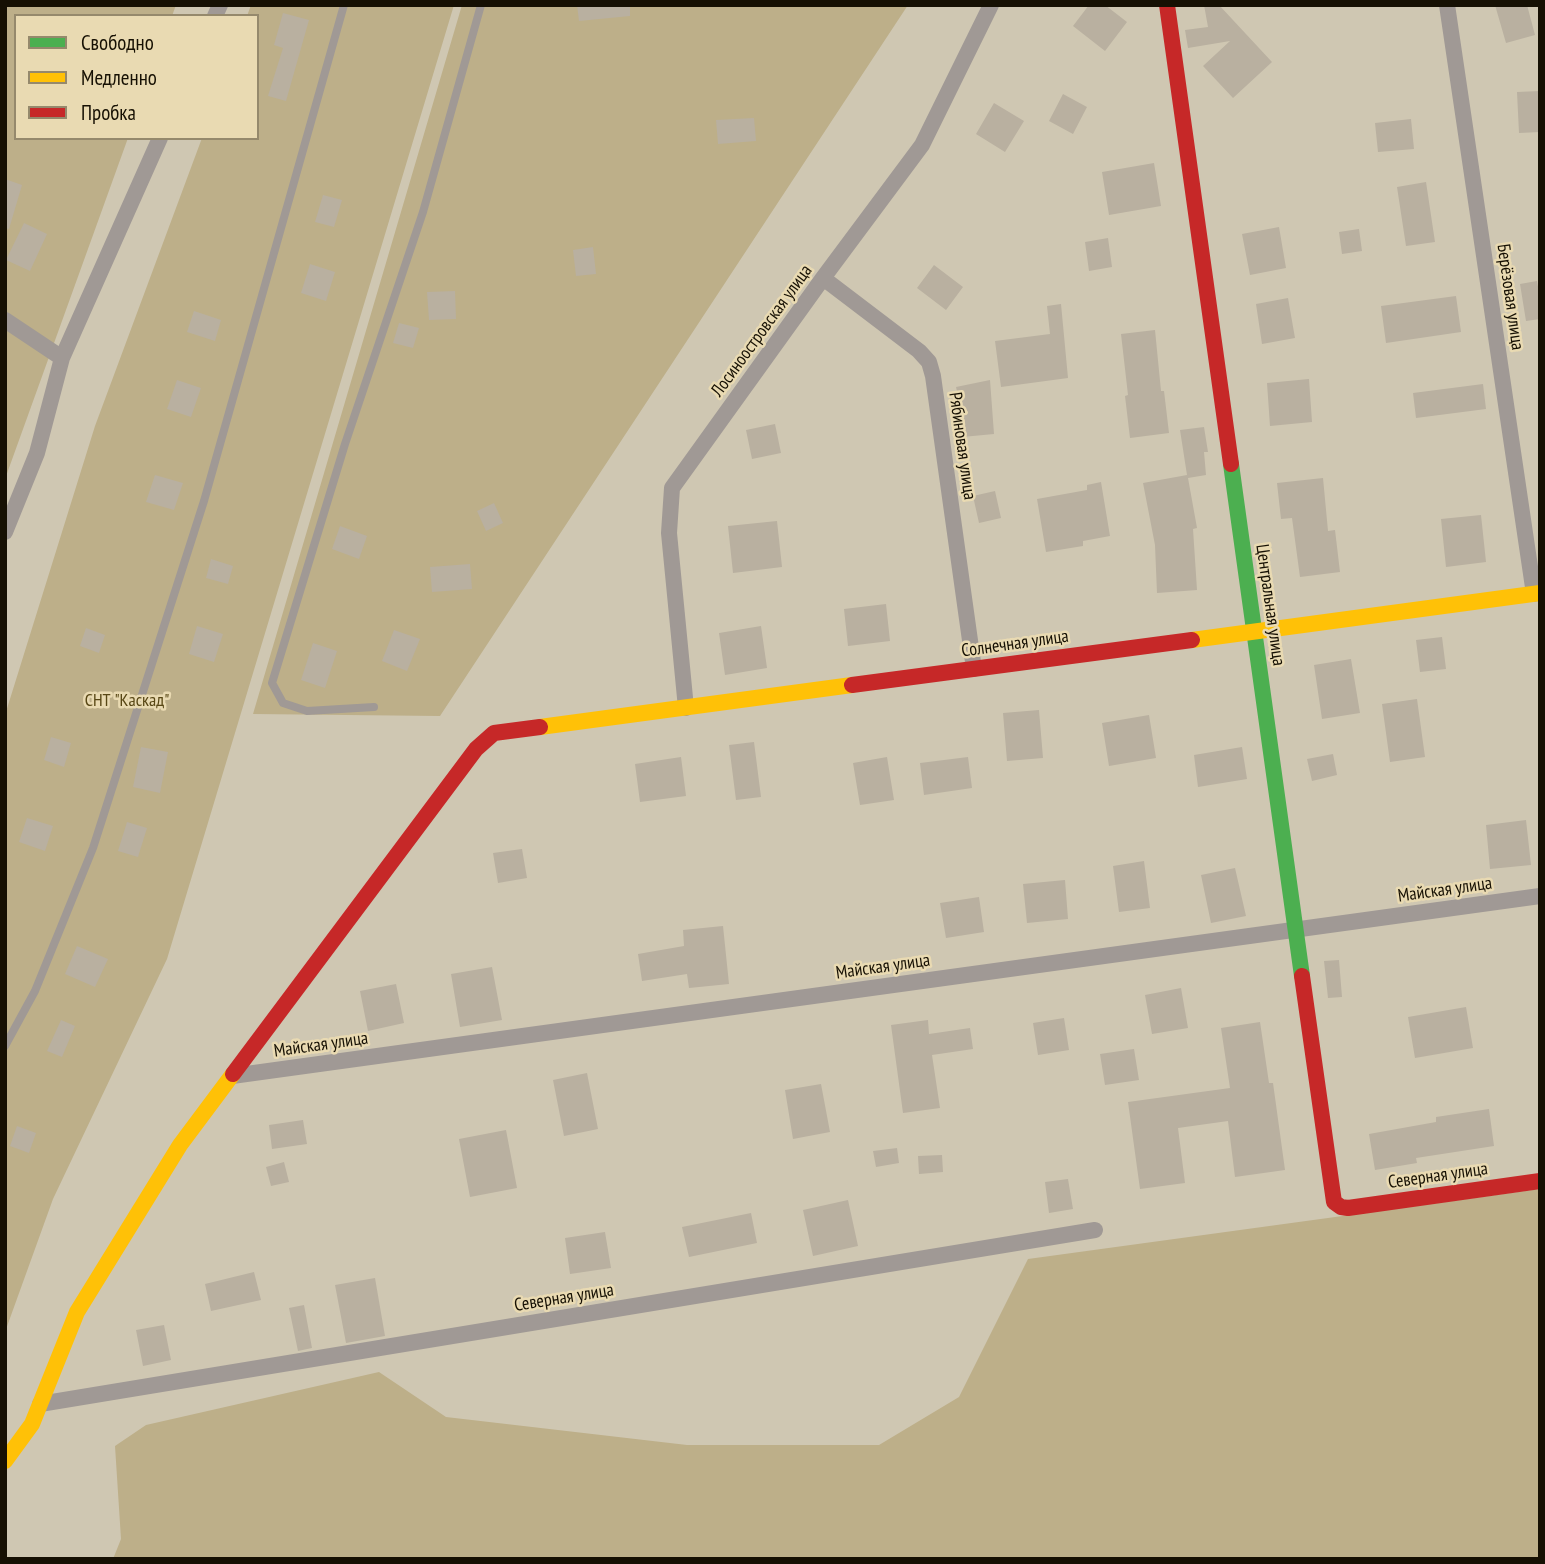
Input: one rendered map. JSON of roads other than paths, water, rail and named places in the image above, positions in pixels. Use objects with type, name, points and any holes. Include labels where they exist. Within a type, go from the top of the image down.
[{"type":"street","name":"Лосиноостровская улица","points":[[686,708],[669,533],[672,488],[922,145],[991,5]]},
{"type":"street","name":"Центральная улица","points":[[1167,5],[1332,1194],[1334,1202],[1340,1207]]},
{"type":"street","name":"Берёзовая улица","points":[[1447,5],[1537,594]]},
{"type":"street","points":[[5,532],[37,453],[62,358],[159,140]]},
{"type":"street","name":"Рябиновая улица","points":[[823,278],[919,351],[929,362],[974,669]]},
{"type":"street","points":[[5,320],[62,358]]},
{"type":"street","name":"Солнечная улица","points":[[232,1076],[476,748],[494,733],[1537,594]]},
{"type":"street","name":"Майская улица","points":[[232,1076],[1540,896]]},
{"type":"street","points":[[5,1461],[32,1424],[77,1312],[180,1145],[232,1076]]},
{"type":"street","name":"Северная улица","points":[[1340,1207],[1540,1181]]},
{"type":"street","name":"Северная улица","points":[[40,1404],[1095,1230]]},
{"type":"lane","points":[[5,1046],[35,991],[97,835],[204,501],[344,5]]},
{"type":"lane","points":[[374,707],[307,711],[284,703],[272,683],[345,444],[424,212],[481,5]]},
{"type":"park label","name":"СНТ \"Каскад\"","points":[[127,701]]}]
